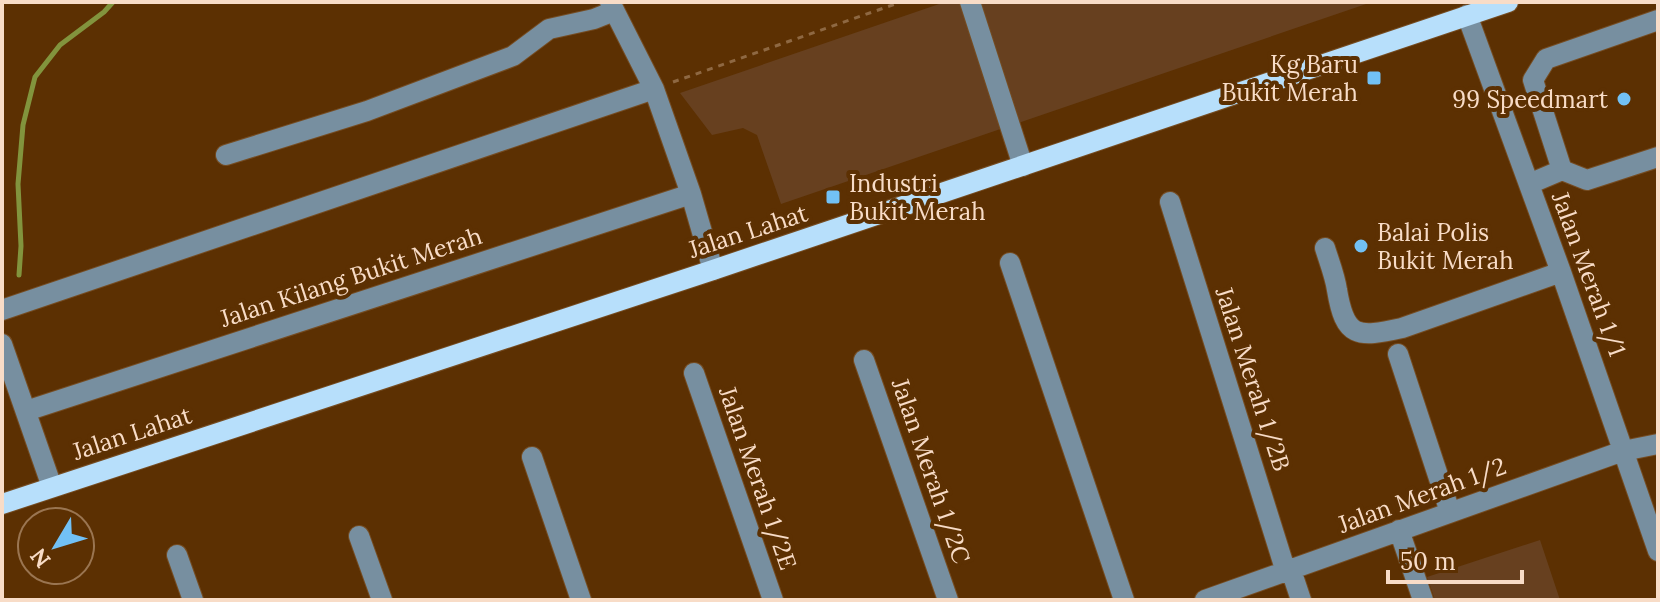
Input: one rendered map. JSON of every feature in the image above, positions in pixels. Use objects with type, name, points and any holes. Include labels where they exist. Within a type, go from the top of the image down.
[{"type":"main road","name":"Jalan Lahat","points":[[2,504],[713,270],[1508,2]]},
{"type":"street","points":[[970,2],[1023,166]]},
{"type":"street","points":[[226,155],[382,106],[513,56],[549,29],[594,19],[612,6],[654,89],[691,194],[713,270]]},
{"type":"street","name":"Jalan Merah 1/1","points":[[1467,15],[1658,551]]},
{"type":"street","points":[[1562,170],[1533,80],[1546,59],[1658,20]]},
{"type":"street","points":[[4,304],[654,89]]},
{"type":"street","points":[[1529,184],[1562,170],[1587,180],[1658,157]]},
{"type":"street","name":"Jalan Kilang Bukit Merah","points":[[26,411],[691,194]]},
{"type":"street","name":"Jalan Merah 1/2B","points":[[1170,202],[1301,600]]},
{"type":"street","points":[[1325,248],[1337,289],[1338,307],[1348,325],[1360,333],[1376,334],[1402,328],[1561,272]]},
{"type":"street","points":[[1010,263],[1124,600]]},
{"type":"street","points":[[2,344],[52,487]]},
{"type":"street","points":[[1398,354],[1450,512]]},
{"type":"street","name":"Jalan Merah 1/2C","points":[[864,360],[948,600]]},
{"type":"street","name":"Jalan Merah 1/2E","points":[[694,373],[773,600]]},
{"type":"street","name":"Jalan Merah 1/2","points":[[1205,600],[1623,451],[1658,444]]},
{"type":"street","points":[[532,457],[581,600]]},
{"type":"street","points":[[1399,530],[1423,600]]},
{"type":"street","points":[[359,536],[382,600]]},
{"type":"street","points":[[177,555],[193,600]]},
{"type":"path","points":[[654,89],[901,2]]},
{"type":"shaded area","points":[[945,2],[1372,2],[781,204],[757,135],[743,128],[712,135],[680,93]]},
{"type":"shaded area","points":[[1540,540],[1560,600],[1435,600],[1427,577]]},
{"type":"waterway","points":[[19,275],[18,184],[23,125],[35,77],[60,45],[113,2]]},
{"type":"place","name":"Kg Baru Bukit Merah","points":[[1374,78]]},
{"type":"place","name":"99 Speedmart","points":[[1624,99]]},
{"type":"place","name":"Industri Bukit Merah","points":[[833,197]]},
{"type":"place","name":"Balai Polis Bukit Merah","points":[[1361,246]]}]
